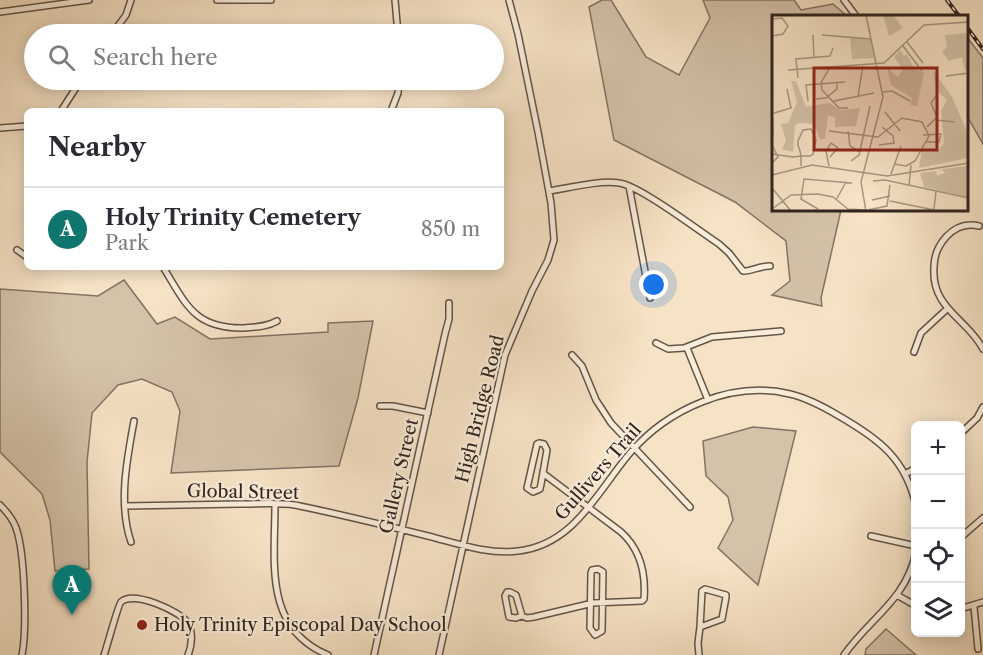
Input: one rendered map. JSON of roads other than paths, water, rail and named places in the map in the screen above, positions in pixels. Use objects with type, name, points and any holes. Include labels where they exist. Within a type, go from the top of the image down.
[{"type":"street","points":[[0,12],[89,0]]},
{"type":"street","points":[[119,24],[126,15],[131,0]]},
{"type":"street","points":[[217,0],[271,0]]},
{"type":"street","points":[[395,0],[397,24]]},
{"type":"street","name":"High Bridge Road","points":[[439,655],[505,354],[554,246],[554,219],[549,191],[522,52],[508,0]]},
{"type":"street","points":[[844,0],[855,15]]},
{"type":"street","points":[[64,108],[75,90]]},
{"type":"street","points":[[392,108],[398,90]]},
{"type":"street","points":[[0,128],[24,126]]},
{"type":"street","points":[[549,191],[617,182],[629,186],[719,244],[743,271],[770,266]]},
{"type":"street","points":[[629,186],[650,298]]},
{"type":"street","points":[[979,226],[964,225],[954,230],[942,242],[936,253],[934,266],[935,285],[939,297],[947,309],[974,335],[983,349]]},
{"type":"street","points":[[17,250],[24,254]]},
{"type":"street","points":[[165,270],[186,304],[194,313],[209,323],[222,327],[245,328],[267,326],[277,321]]},
{"type":"street","name":"Gallery Street","points":[[374,655],[448,319],[448,303]]},
{"type":"street","points":[[915,352],[921,333],[947,309]]},
{"type":"street","points":[[656,343],[668,348],[687,348],[712,337],[781,331]]},
{"type":"street","points":[[687,348],[708,400]]},
{"type":"street","points":[[572,355],[582,366],[603,411],[634,448],[690,507]]},
{"type":"street","name":"Gullivers Trail","points":[[463,545],[511,552],[537,547],[564,534],[589,507],[634,448],[674,417],[708,400],[729,393],[764,390],[810,400],[874,437],[894,457],[905,474],[911,493]]},
{"type":"street","points":[[380,406],[393,406],[428,413]]},
{"type":"street","points":[[965,429],[983,407]]},
{"type":"street","points":[[976,418],[983,422]]},
{"type":"street","points":[[131,542],[126,506],[126,475],[134,421]]},
{"type":"street","points":[[539,443],[544,444],[547,450],[544,474],[540,489],[536,492],[530,491],[527,488],[539,443]]},
{"type":"street","points":[[905,474],[911,470]]},
{"type":"street","points":[[522,616],[516,595],[507,592],[505,596],[509,617],[516,618],[534,617],[590,603],[644,599],[643,566],[636,549],[628,538],[544,474]]},
{"type":"street","points":[[275,504],[276,577],[280,605],[298,638],[310,647],[328,655]]},
{"type":"street","points":[[0,505],[13,521],[20,544],[24,617],[22,655]]},
{"type":"street","name":"Global Street","points":[[126,506],[294,505],[463,545]]},
{"type":"street","points":[[965,534],[983,518]]},
{"type":"street","points":[[871,536],[911,545]]},
{"type":"street","points":[[844,655],[859,635],[897,595],[911,567]]},
{"type":"street","points":[[595,569],[603,572],[602,631],[595,635],[590,628],[590,603],[591,573],[595,569]]},
{"type":"street","points":[[699,655],[698,643],[702,591],[705,589],[726,595],[722,618],[700,627]]},
{"type":"street","points":[[897,595],[911,605]]},
{"type":"street","points":[[104,655],[112,633],[118,604],[124,599],[137,599],[159,604],[186,621],[192,643],[189,655]]},
{"type":"street","points":[[965,608],[983,602]]},
{"type":"street","points":[[974,607],[978,649]]},
{"type":"railway","points":[[947,0],[958,15]]},
{"type":"railway","points":[[968,29],[983,49]]},
{"type":"place","name":"Holy Trinity Cemetery","points":[[72,615]]},
{"type":"place","name":"Holy Trinity Episcopal Day School","points":[[142,625]]}]
